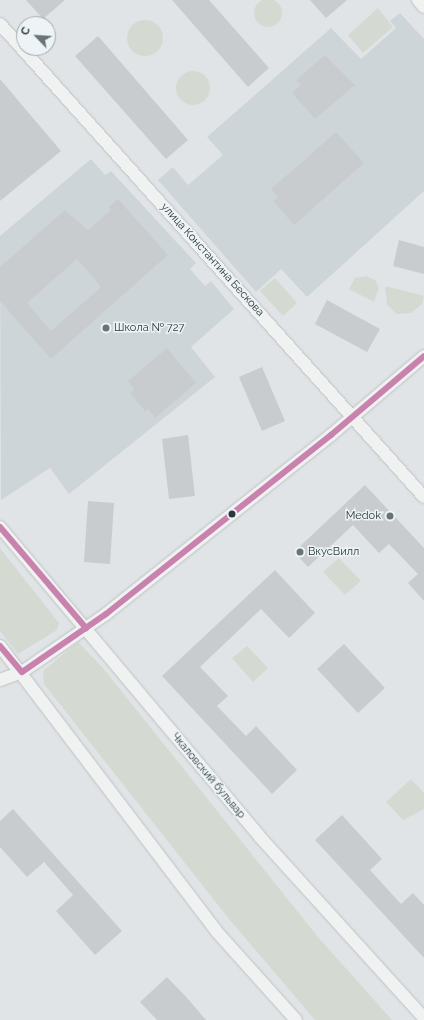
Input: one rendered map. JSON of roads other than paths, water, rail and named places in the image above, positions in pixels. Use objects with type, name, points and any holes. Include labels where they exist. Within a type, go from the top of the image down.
[{"type":"street","points":[[418,0],[424,6]]},
{"type":"street","name":"улица Константина Бескова","points":[[0,24],[424,497]]},
{"type":"street","points":[[0,680],[22,672],[86,628],[352,416],[424,356]]},
{"type":"street","name":"Чкаловский бульвар","points":[[0,527],[259,836],[424,1018]]},
{"type":"street","points":[[0,646],[22,672],[216,932],[296,1020]]},
{"type":"place","name":"Школа № 727","points":[[106,328]]},
{"type":"place","name":"Medok","points":[[390,516]]},
{"type":"place","name":"ВкусВилл","points":[[300,552]]}]
